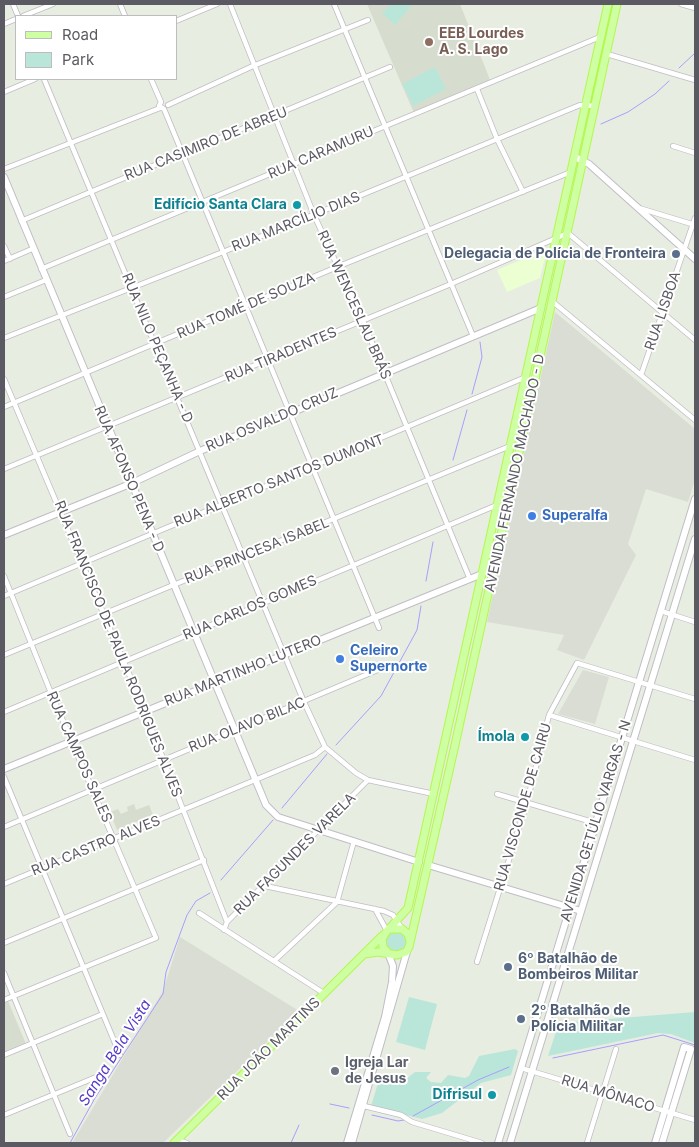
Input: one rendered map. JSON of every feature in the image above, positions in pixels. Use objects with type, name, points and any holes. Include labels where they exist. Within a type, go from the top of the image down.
[{"type":"main road","name":"AVENIDA FERNANDO MACHADO - D","points":[[385,933],[408,908],[608,4]]},
{"type":"main road","name":"AVENIDA FERNANDO MACHADO - D","points":[[409,945],[477,648],[617,4]]},
{"type":"main road","points":[[505,471],[505,490],[510,493]]},
{"type":"main road","points":[[482,574],[492,575]]},
{"type":"main road","points":[[466,645],[477,648]]},
{"type":"main road","points":[[434,794],[444,796]]},
{"type":"main road","points":[[364,954],[402,954],[409,945],[408,934],[402,929],[397,927],[385,933],[383,947],[388,953]]},
{"type":"main road","name":"RUA JOÃO MARTINS","points":[[176,1142],[385,933]]},
{"type":"street","points":[[26,15],[53,4]]},
{"type":"street","points":[[178,20],[217,4]]},
{"type":"street","name":"RUA WENCESLAU BRÁS","points":[[230,4],[314,215],[363,321],[470,577]]},
{"type":"street","points":[[334,4],[473,336]]},
{"type":"street","points":[[681,4],[695,8]]},
{"type":"street","points":[[4,176],[5,169],[70,142],[162,109],[254,66],[368,20]]},
{"type":"street","name":"RUA CARAMURU","points":[[41,269],[600,37]]},
{"type":"street","points":[[606,54],[695,80]]},
{"type":"street","name":"RUA CASIMIRO DE ABREU","points":[[21,221],[390,67]]},
{"type":"street","points":[[4,92],[33,80]]},
{"type":"street","name":"RUA NILO PEÇANHA - D","points":[[44,80],[113,240],[304,702],[325,747]]},
{"type":"street","points":[[151,80],[379,628]]},
{"type":"street","points":[[476,89],[496,138],[523,192]]},
{"type":"street","points":[[161,102],[165,101],[168,105]]},
{"type":"street","points":[[586,104],[595,106]]},
{"type":"street","name":"RUA MARCÍLIO DIAS","points":[[4,338],[223,252],[407,177],[496,138],[586,104]]},
{"type":"street","points":[[673,146],[695,153]]},
{"type":"street","points":[[575,157],[584,159],[695,259]]},
{"type":"street","name":"RUA TOMÉ DE SOUZA","points":[[4,407],[246,307],[337,267],[571,172]]},
{"type":"street","name":"RUA AFONSO PENA - D","points":[[4,176],[32,249],[130,484],[254,780],[270,811],[278,817],[419,862]]},
{"type":"street","points":[[638,207],[694,225]]},
{"type":"street","name":"RUA LISBOA","points":[[641,375],[695,218]]},
{"type":"street","points":[[568,233],[695,340]]},
{"type":"street","name":"RUA TIRADENTES","points":[[4,469],[363,321],[568,233]]},
{"type":"street","points":[[4,246],[10,259]]},
{"type":"street","points":[[4,262],[32,249]]},
{"type":"street","points":[[4,297],[46,280]]},
{"type":"street","points":[[553,302],[695,420]]},
{"type":"street","name":"RUA OSVALDO CRUZ","points":[[4,535],[130,484],[200,451],[541,308]]},
{"type":"street","name":"RUA ALBERTO SANTOS DUMONT","points":[[4,596],[313,468],[526,377]]},
{"type":"street","name":"RUA FRANCISCO DE PAULA RODRIGUES ALVES","points":[[4,378],[38,455],[122,663],[144,712],[227,922]]},
{"type":"street","name":"RUA PRINCESA ISABEL","points":[[4,655],[510,446]]},
{"type":"street","name":"AVENIDA GETÚLIO VARGAS - N","points":[[498,1143],[695,500]]},
{"type":"street","name":"RUA CARLOS GOMES","points":[[4,712],[497,505]]},
{"type":"street","name":"AVENIDA GETÚLIO VARGAS - N","points":[[510,1143],[650,685],[672,615],[692,561],[695,538]]},
{"type":"street","name":"RUA MARTINHO LUTERO","points":[[4,769],[374,616],[470,577],[482,574]]},
{"type":"street","name":"RUA CAMPOS SALES","points":[[4,576],[30,644],[156,938],[83,968]]},
{"type":"street","points":[[661,611],[695,622]]},
{"type":"street","name":"RUA VISCONDE DE CAIRU","points":[[477,962],[527,802],[549,715],[577,663],[639,682]]},
{"type":"street","name":"RUA OLAVO BILAC","points":[[4,827],[380,669]]},
{"type":"street","points":[[639,682],[695,699]]},
{"type":"street","points":[[549,715],[695,760]]},
{"type":"street","points":[[325,747],[356,773],[368,780],[434,794]]},
{"type":"street","name":"RUA CASTRO ALVES","points":[[4,884],[314,755],[325,747]]},
{"type":"street","points":[[4,777],[120,1055]]},
{"type":"street","name":"RUA FAGUNDES VARELA","points":[[224,930],[227,922],[265,886],[368,780]]},
{"type":"street","points":[[497,794],[596,823]]},
{"type":"street","points":[[274,961],[337,902],[354,841]]},
{"type":"street","points":[[4,943],[204,860]]},
{"type":"street","points":[[428,865],[581,911]]},
{"type":"street","points":[[265,886],[375,909],[392,915],[402,929]]},
{"type":"street","points":[[375,909],[385,933]]},
{"type":"street","points":[[199,913],[325,994]]},
{"type":"street","name":"AVENIDA FERNANDO MACHADO - D","points":[[347,1143],[409,945]]},
{"type":"street","name":"AVENIDA FERNANDO MACHADO - D","points":[[352,1143],[364,1106],[389,1008],[393,966],[388,953]]},
{"type":"street","points":[[4,1000],[83,968]]},
{"type":"street","points":[[550,972],[561,975]]},
{"type":"street","points":[[4,973],[70,1134]]},
{"type":"street","points":[[545,988],[556,991]]},
{"type":"street","points":[[4,1055],[103,1014]]},
{"type":"street","points":[[655,1143],[668,1112],[688,1048]]},
{"type":"street","points":[[587,1143],[616,1050]]},
{"type":"street","points":[[525,1053],[536,1056]]},
{"type":"street","name":"RUA MÔNACO","points":[[521,1068],[695,1120]]},
{"type":"street","points":[[4,1115],[106,1072]]},
{"type":"street","points":[[364,1106],[401,1115],[412,1122],[482,1143]]},
{"type":"street","points":[[662,1143],[668,1112]]},
{"type":"street","points":[[176,1142],[187,1143]]},
{"type":"shaded area","name":"EEB Lourdes A. S. Lago","points":[[367,4],[460,4],[490,80],[414,113]]},
{"type":"shaded area","points":[[547,249],[540,278],[507,292],[497,270]]},
{"type":"shaded area","points":[[555,312],[695,429],[695,480],[688,502],[646,489],[628,544],[636,555],[584,660],[557,650],[564,635],[487,622]]},
{"type":"shaded area","points":[[583,670],[609,677],[595,724],[558,714]]},
{"type":"shaded area","points":[[134,804],[136,810],[149,805],[153,815],[117,830],[110,812],[118,809],[121,814],[128,811],[127,807]]},
{"type":"shaded area","points":[[180,937],[299,1011],[163,1143],[72,1143],[163,991]]},
{"type":"shaded area","points":[[8,1001],[26,1044],[5,1052],[4,1003]]},
{"type":"green space","points":[[391,4],[412,5],[395,25],[382,13]]},
{"type":"green space","points":[[435,67],[446,89],[413,106],[402,84]]},
{"type":"green space","points":[[396,931],[404,934],[407,942],[404,950],[396,953],[388,950],[385,942],[388,934]]},
{"type":"green space","points":[[409,997],[437,1004],[425,1050],[396,1042]]},
{"type":"green space","points":[[695,1012],[695,1043],[671,1034],[658,1033],[548,1056],[559,1023]]},
{"type":"green space","points":[[515,1049],[518,1051],[511,1075],[481,1083],[442,1113],[422,1119],[371,1106],[379,1080],[405,1080],[415,1072],[431,1072],[426,1078],[431,1082],[441,1083],[448,1075],[465,1078],[469,1076],[479,1056]]},
{"type":"waterway","name":"Sanga Bela Vista","points":[[679,68],[695,53]]},
{"type":"waterway","name":"Sanga Bela Vista","points":[[601,124],[628,112],[655,94],[669,81]]},
{"type":"waterway","name":"Sanga Bela Vista","points":[[472,394],[482,357],[480,342]]},
{"type":"waterway","name":"Sanga Bela Vista","points":[[453,460],[467,410]]},
{"type":"waterway","name":"Sanga Bela Vista","points":[[426,581],[433,542]]},
{"type":"waterway","name":"Sanga Bela Vista","points":[[336,745],[381,696],[417,630],[421,606]]},
{"type":"waterway","name":"Sanga Bela Vista","points":[[282,808],[327,754]]},
{"type":"waterway","name":"Sanga Bela Vista","points":[[221,880],[273,820]]},
{"type":"waterway","name":"Sanga Bela Vista","points":[[70,1143],[95,1098],[163,994],[166,972],[187,915],[196,901],[210,893]]},
{"type":"waterway","points":[[553,1058],[663,1035],[695,1045]]},
{"type":"waterway","points":[[413,1116],[478,1080],[509,1067]]},
{"type":"waterway","points":[[330,1104],[349,1108]]},
{"type":"waterway","points":[[372,1115],[398,1121],[404,1120]]},
{"type":"waterway","points":[[291,1143],[299,1125]]},
{"type":"place","name":"EEB Lourdes A. S. Lago","points":[[429,42]]},
{"type":"place","name":"Edifício Santa Clara","points":[[297,205]]},
{"type":"place","name":"Delegacia de Polícia de Fronteira","points":[[676,254]]},
{"type":"place","name":"Superalfa","points":[[532,516]]},
{"type":"place","name":"Celeiro Supernorte","points":[[340,659]]},
{"type":"place","name":"Ímola","points":[[525,737]]},
{"type":"place","name":"6º Batalhão de Bombeiros Militar","points":[[508,967]]},
{"type":"place","name":"2º Batalhão de Polícia Militar","points":[[521,1019]]},
{"type":"place","name":"Igreja Lar de Jesus","points":[[335,1071]]},
{"type":"place","name":"Difrisul","points":[[492,1095]]}]
